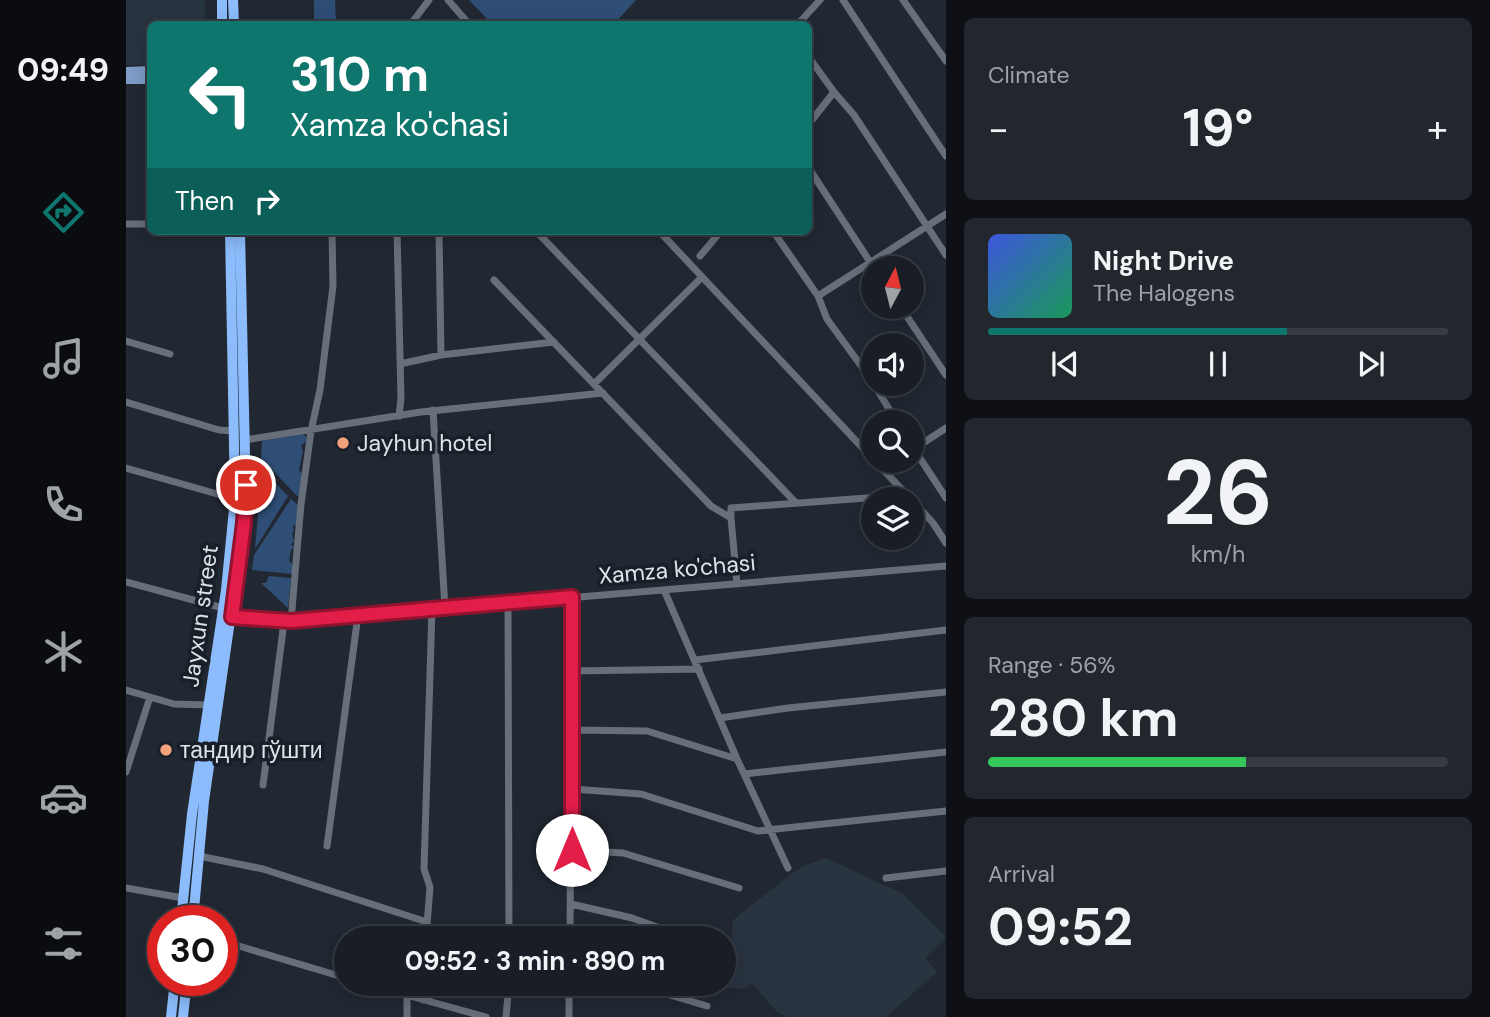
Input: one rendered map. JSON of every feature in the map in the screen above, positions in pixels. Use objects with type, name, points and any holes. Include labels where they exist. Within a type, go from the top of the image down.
[{"type":"highway","points":[[222,0],[222,21]]},
{"type":"highway","points":[[233,0],[234,21]]},
{"type":"highway","name":"Jayxun street","points":[[182,905],[192,814],[223,608],[235,499],[230,235]]},
{"type":"highway","name":"Jayxun street","points":[[194,905],[204,801],[244,523],[245,440],[240,235]]},
{"type":"highway","points":[[172,1017],[174,996]]},
{"type":"highway","points":[[183,1017],[185,996]]},
{"type":"main road","points":[[126,72],[147,71]]},
{"type":"main road","points":[[126,79],[147,79]]},
{"type":"street","points":[[413,21],[429,0]]},
{"type":"street","points":[[448,0],[466,21]]},
{"type":"street","points":[[801,21],[820,0]]},
{"type":"street","points":[[843,0],[946,156]]},
{"type":"street","points":[[903,0],[946,61]]},
{"type":"street","points":[[812,62],[854,115],[946,255]]},
{"type":"street","points":[[812,120],[834,92]]},
{"type":"street","points":[[812,173],[866,256]]},
{"type":"street","points":[[885,256],[946,214]]},
{"type":"street","points":[[126,224],[147,223]]},
{"type":"street","points":[[263,785],[288,622],[311,431],[320,390],[333,286],[332,235]]},
{"type":"street","points":[[397,235],[399,416]]},
{"type":"street","points":[[439,235],[441,355]]},
{"type":"street","points":[[540,235],[796,503]]},
{"type":"street","points":[[663,235],[861,446]]},
{"type":"street","points":[[700,256],[718,235]]},
{"type":"street","points":[[776,235],[818,296],[827,319],[890,410]]},
{"type":"street","points":[[818,296],[861,271]]},
{"type":"street","points":[[594,384],[702,277]]},
{"type":"street","points":[[494,280],[711,506],[731,518]]},
{"type":"street","points":[[909,319],[946,375]]},
{"type":"street","points":[[126,341],[170,354]]},
{"type":"street","points":[[400,364],[441,355],[554,342]]},
{"type":"street","points":[[245,440],[433,411],[603,393]]},
{"type":"street","points":[[126,402],[219,430],[235,431]]},
{"type":"street","points":[[433,411],[444,608]]},
{"type":"street","points":[[924,441],[946,428]]},
{"type":"street","points":[[924,464],[946,498]]},
{"type":"street","points":[[126,468],[235,499]]},
{"type":"street","points":[[886,473],[900,487]]},
{"type":"street","points":[[737,584],[731,508],[861,500]]},
{"type":"street","points":[[924,513],[946,543]]},
{"type":"street","name":"Xamza ko'chasi","points":[[232,617],[288,622],[946,566]]},
{"type":"street","points":[[126,582],[223,608],[232,617]]},
{"type":"street","points":[[664,590],[737,759],[788,868]]},
{"type":"street","points":[[570,926],[572,597]]},
{"type":"street","points":[[508,603],[509,926]]},
{"type":"street","points":[[427,926],[430,887],[424,869],[432,609]]},
{"type":"street","points":[[327,846],[358,615]]},
{"type":"street","points":[[695,660],[946,630]]},
{"type":"street","points":[[572,671],[699,669]]},
{"type":"street","points":[[126,690],[174,704],[209,705]]},
{"type":"street","points":[[720,718],[788,708],[946,692]]},
{"type":"street","points":[[126,772],[150,697]]},
{"type":"street","points":[[572,730],[647,731],[737,759]]},
{"type":"street","points":[[744,774],[946,752]]},
{"type":"street","points":[[572,789],[641,794],[758,831],[946,811]]},
{"type":"street","points":[[572,850],[623,853],[739,888]]},
{"type":"street","points":[[199,856],[263,869],[427,922]]},
{"type":"street","points":[[886,878],[946,871]]},
{"type":"street","points":[[126,888],[183,898]]},
{"type":"street","points":[[571,904],[654,926]]},
{"type":"street","points":[[238,946],[334,974]]},
{"type":"street","points":[[407,996],[407,1017]]},
{"type":"street","points":[[410,996],[486,1017]]},
{"type":"street","points":[[423,996],[423,1000]]},
{"type":"street","points":[[506,1017],[508,996]]},
{"type":"street","points":[[569,996],[569,1017]]},
{"type":"street","points":[[672,996],[706,1006]]},
{"type":"shaded area","points":[[126,0],[205,0],[205,21],[147,21],[147,65],[126,65]]},
{"type":"shaded area","points":[[314,0],[335,0],[336,21],[314,21]]},
{"type":"shaded area","points":[[469,0],[636,0],[617,21],[489,21]]},
{"type":"shaded area","points":[[303,434],[306,441],[301,446],[303,451],[299,470],[303,476],[301,494],[297,496],[261,458],[262,441]]},
{"type":"shaded area","points":[[262,469],[288,496],[255,549]]},
{"type":"shaded area","points":[[291,499],[299,506],[297,524],[293,526],[292,533],[294,542],[291,544],[294,547],[289,561],[293,565],[292,574],[252,570],[254,555]]},
{"type":"shaded area","points":[[269,576],[291,578],[288,608],[261,583],[266,583]]},
{"type":"shaded area","points":[[826,858],[903,894],[946,937],[925,958],[937,972],[886,1017],[788,1017],[777,1012],[752,983],[744,989],[736,989],[736,926],[732,926],[733,920],[806,865]]},
{"type":"place","name":"Jayhun hotel","points":[[343,443]]},
{"type":"place","name":"тандир гўшти","points":[[166,750]]},
{"type":"route","points":[[246,485],[240,564],[232,617],[284,622],[572,597],[572,850]]}]
